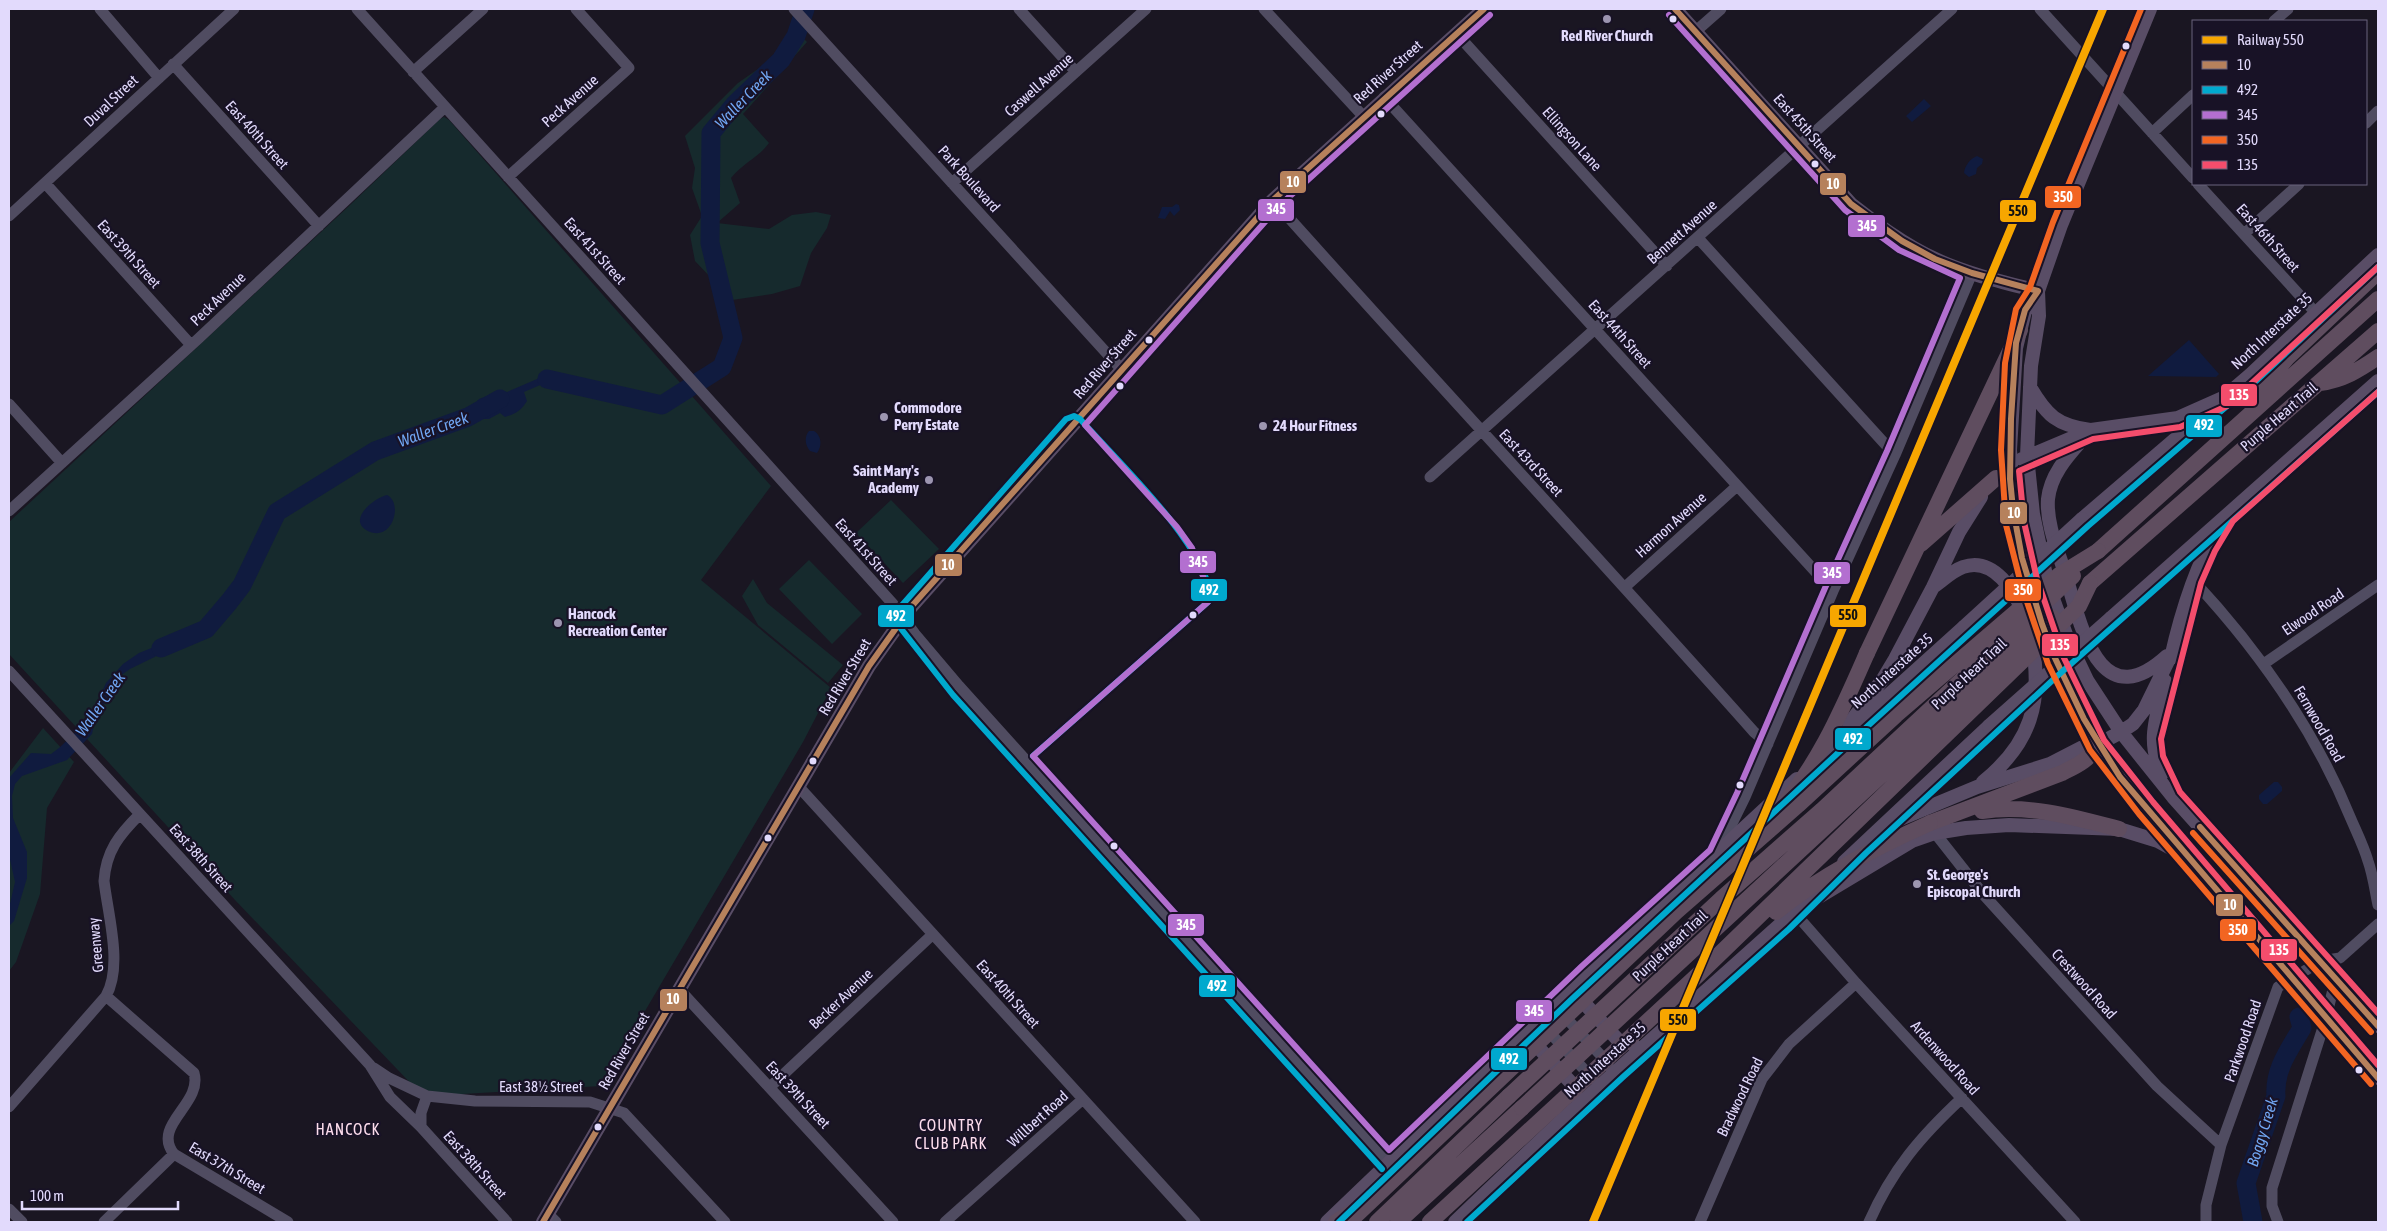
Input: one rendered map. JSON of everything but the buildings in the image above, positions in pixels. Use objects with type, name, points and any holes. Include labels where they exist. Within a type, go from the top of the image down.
[{"type":"highway","points":[[2251,415],[2263,386],[2287,358],[2378,272]]},
{"type":"highway","name":"Purple Heart Trail","points":[[1377,1222],[1433,1170],[1482,1120],[1714,905],[1844,790],[2098,551],[2378,299]]},
{"type":"highway","points":[[1677,911],[1774,814],[1802,782],[1831,732],[2020,330]]},
{"type":"highway","name":"Purple Heart Trail","points":[[1398,1222],[2094,579],[2378,331]]},
{"type":"highway","points":[[2318,384],[2335,381],[2353,374],[2378,357]]},
{"type":"highway","points":[[1916,548],[1996,478]]},
{"type":"highway","name":"Purple Heart Trail","points":[[1349,1222],[1677,911],[1798,805],[1896,715],[2059,575],[2098,551]]},
{"type":"highway","name":"Purple Heart Trail","points":[[1430,1222],[1700,973],[2079,606],[2094,579]]},
{"type":"highway","points":[[1700,973],[1810,887],[1879,848],[1933,828],[1950,817],[2070,769],[2093,753],[2097,745]]},
{"type":"highway","points":[[1950,817],[1986,810],[2031,810],[2056,813],[2118,829]]},
{"type":"highway","points":[[1336,1222],[1414,1173],[1482,1120]]},
{"type":"main road","name":"East 45th Street","points":[[1675,9],[1852,204],[1879,226],[1936,259],[1972,273],[2038,291]]},
{"type":"main road","points":[[2150,9],[2060,225],[2038,291],[2025,311],[2020,330],[2014,363],[2010,465],[2015,523],[2029,581],[2056,661],[2097,745],[2120,777],[2290,978],[2378,1078]]},
{"type":"main road","name":"Red River Street","points":[[549,1220],[610,1108],[679,989],[869,666],[903,618],[1273,200],[1456,33],[1476,11]]},
{"type":"main road","name":"North Interstate 35","points":[[1327,1222],[1554,1004],[1717,855],[1832,746],[2082,519],[2223,398],[2378,255]]},
{"type":"main road","points":[[2038,291],[2039,316],[2029,385],[2028,456],[2033,514],[2048,585],[2068,640],[2087,680],[2121,732],[2173,797],[2378,1026]]},
{"type":"main road","name":"North Interstate 35","points":[[1455,1222],[1563,1119],[1794,912],[1863,843],[1886,825],[1990,726],[2378,382]]},
{"type":"main road","points":[[2029,385],[2051,417],[2064,424],[2091,430]]},
{"type":"main road","points":[[1832,746],[1883,679],[1933,587],[1958,532],[1996,478],[2010,465],[2091,430],[2178,418],[2223,398]]},
{"type":"main road","points":[[2091,430],[2057,472],[2048,499],[2052,529],[2081,628],[2094,657],[2101,666],[2120,675],[2141,675],[2152,670],[2172,651]]},
{"type":"main road","points":[[2173,797],[2154,758],[2152,738],[2172,651],[2193,580],[2207,547],[2226,515]]},
{"type":"main road","points":[[1933,587],[1965,566],[1989,569],[2003,579],[2016,597],[2030,630],[2037,677],[2035,699],[2027,730],[2012,755],[1977,787]]},
{"type":"main road","points":[[1886,825],[1977,787],[2050,764],[2081,748],[2097,745],[2121,732],[2133,724],[2144,710],[2172,651]]},
{"type":"main road","points":[[1794,912],[1933,828],[2008,825],[2118,829],[2158,841],[2183,855],[2204,876]]},
{"type":"main road","points":[[1588,972],[1584,994],[1585,1004],[1618,1040],[1632,1044],[1651,1040]]},
{"type":"main road","points":[[1502,1054],[1522,1047],[1537,1046],[1543,1052],[1575,1087],[1575,1099],[1563,1119]]},
{"type":"street","points":[[100,9],[159,78]]},
{"type":"street","name":"Duval Street","points":[[9,216],[234,9]]},
{"type":"street","name":"East 41st Street","points":[[356,9],[893,604],[959,686],[1389,1163]]},
{"type":"street","points":[[414,72],[483,9]]},
{"type":"street","name":"Peck Avenue","points":[[508,177],[629,68],[576,9]]},
{"type":"street","name":"Park Boulevard","points":[[794,9],[1122,370]]},
{"type":"street","points":[[1018,9],[1076,72]]},
{"type":"street","name":"Caswell Avenue","points":[[952,183],[1146,9]]},
{"type":"street","points":[[1264,9],[1363,116]]},
{"type":"street","points":[[1696,32],[1721,9]]},
{"type":"street","name":"Bennett Avenue","points":[[1430,477],[1952,9]]},
{"type":"street","points":[[2040,9],[2192,177]]},
{"type":"street","points":[[2275,20],[2288,9]]},
{"type":"street","name":"Ellingson Lane","points":[[1456,33],[1667,266]]},
{"type":"street","name":"East 40th Street","points":[[174,64],[319,226]]},
{"type":"street","points":[[2152,133],[2192,96]]},
{"type":"street","name":"East 44th Street","points":[[1384,97],[1833,591]]},
{"type":"street","name":"Peck Avenue","points":[[9,511],[191,345],[444,107]]},
{"type":"street","points":[[2367,122],[2378,112]]},
{"type":"street","name":"East 39th Street","points":[[45,184],[191,345]]},
{"type":"street","name":"East 46th Street","points":[[2199,185],[2315,312]]},
{"type":"street","points":[[2244,234],[2298,185]]},
{"type":"street","name":"East 43rd Street","points":[[1273,200],[1626,587],[1754,732],[1768,744]]},
{"type":"street","points":[[1698,238],[1895,455]]},
{"type":"street","points":[[1717,855],[1745,797],[1833,591],[1895,455],[1972,273]]},
{"type":"street","points":[[9,404],[62,463]]},
{"type":"street","name":"Harmon Avenue","points":[[1626,587],[1738,486]]},
{"type":"street","name":"Fernwood Road","points":[[2193,580],[2229,618],[2265,663],[2301,718],[2341,794],[2368,860],[2378,905]]},
{"type":"street","name":"Elwood Road","points":[[2265,663],[2378,585]]},
{"type":"street","name":"East 38th Street","points":[[9,671],[370,1066],[390,1096],[421,1127],[507,1222]]},
{"type":"street","name":"East 40th Street","points":[[799,787],[1195,1222]]},
{"type":"street","name":"Greenway","points":[[9,1107],[106,996],[111,986],[114,966],[104,882],[105,868],[113,844],[140,814]]},
{"type":"street","name":"Crestwood Road","points":[[1933,828],[1982,894],[2157,1086],[2222,1145]]},
{"type":"street","name":"Ardenwood Road","points":[[1794,912],[1856,983],[1962,1098],[2068,1220]]},
{"type":"street","name":"Parkwood Road","points":[[2206,1222],[2206,1205],[2222,1145],[2278,987],[2321,961],[2340,958],[2378,924]]},
{"type":"street","name":"Becker Avenue","points":[[770,1087],[933,934]]},
{"type":"street","points":[[2278,1222],[2272,1206],[2272,1188],[2276,1170],[2326,1018],[2336,977]]},
{"type":"street","name":"Bradwood Road","points":[[1700,1222],[1762,1079],[1789,1044],[1856,983]]},
{"type":"street","name":"East 39th Street","points":[[679,989],[894,1222]]},
{"type":"street","name":"East 37th Street","points":[[106,996],[194,1073],[196,1080],[193,1094],[168,1134],[169,1148],[174,1154],[288,1222]]},
{"type":"street","points":[[1538,1020],[1592,1078],[1608,1080],[1608,1062],[1554,1004]]},
{"type":"street","name":"East 38th Street","points":[[370,1066],[389,1078],[427,1096],[421,1113],[421,1127]]},
{"type":"street","name":"East 38½ Street","points":[[427,1096],[475,1101],[590,1102],[624,1113],[725,1222]]},
{"type":"street","points":[[1869,1222],[1880,1196],[1901,1162],[1929,1129],[1962,1098]]},
{"type":"street","name":"Willbert Road","points":[[945,1222],[1083,1099]]},
{"type":"street","points":[[104,1222],[174,1154]]},
{"type":"street","points":[[9,1209],[22,1222]]},
{"type":"green space","points":[[793,28],[807,42],[743,114],[769,143],[731,178],[740,203],[717,223],[769,229],[792,215],[816,212],[831,215],[827,228],[811,253],[800,286],[772,294],[732,300],[695,261],[690,235],[702,216],[692,188],[695,168],[685,136],[738,83],[775,57]]},
{"type":"green space","points":[[444,117],[449,120],[771,486],[701,580],[831,688],[803,742],[601,1086],[427,1096],[419,1092],[235,900],[9,654],[9,522]]},
{"type":"green space","points":[[891,500],[939,549],[903,583],[856,533]]},
{"type":"green space","points":[[809,560],[862,614],[832,644],[779,589]]},
{"type":"green space","points":[[753,579],[767,603],[843,665],[828,683],[758,625],[742,596]]},
{"type":"green space","points":[[43,728],[74,762],[47,808],[40,894],[16,962],[9,971],[9,773]]},
{"type":"water","points":[[1924,99],[1931,106],[1912,122],[1906,116]]},
{"type":"water","points":[[1977,156],[1983,159],[1982,164],[1977,168],[1976,174],[1969,177],[1964,173],[1965,167]]},
{"type":"water","points":[[1176,204],[1179,205],[1180,210],[1174,216],[1170,211],[1165,219],[1158,218],[1162,207],[1172,207]]},
{"type":"water","points":[[2189,340],[2219,374],[2216,377],[2148,376]]},
{"type":"water","points":[[551,373],[571,376],[573,382],[563,387],[545,383],[524,392],[527,401],[515,413],[505,417],[500,413],[489,419],[484,419],[477,401],[479,399],[501,391],[507,392]]},
{"type":"water","points":[[809,431],[814,431],[820,438],[817,453],[810,451],[807,446],[806,438]]},
{"type":"water","points":[[387,495],[392,499],[395,506],[395,514],[389,528],[383,532],[375,533],[366,530],[361,525],[361,515],[370,504]]},
{"type":"water","points":[[233,594],[235,598],[221,618],[202,635],[189,640],[188,632],[206,622],[228,595]]},
{"type":"water","points":[[183,631],[185,641],[181,644],[130,669],[120,676],[95,720],[92,734],[67,760],[22,776],[15,784],[12,796],[13,818],[27,852],[27,878],[14,921],[9,926],[9,908],[15,882],[9,855],[9,778],[31,753],[51,754],[83,725],[97,703],[106,683],[123,664],[139,653],[169,641]]},
{"type":"water","points":[[2274,782],[2278,782],[2282,787],[2282,791],[2267,804],[2263,804],[2259,799],[2259,795]]},
{"type":"waterway","name":"Waller Creek","points":[[547,379],[662,405],[722,367],[733,338],[710,243],[711,133],[735,104],[781,60],[796,36],[805,9]]},
{"type":"waterway","name":"Waller Creek","points":[[161,648],[206,629],[242,585],[277,512],[375,451],[468,417],[500,399]]},
{"type":"waterway","name":"Boggy Creek","points":[[2253,1222],[2246,1183],[2276,1096],[2277,1078],[2280,1069],[2302,1028],[2299,1017]]},
{"type":"rail line","name":"550","points":[[1593,1222],[2103,9]]},
{"type":"transit line","name":"10","points":[[543,1222],[869,666],[911,607],[1273,200],[1484,9]]},
{"type":"transit line","name":"10","points":[[1675,9],[1851,204],[1902,241],[1935,259],[1972,273],[2038,291]]},
{"type":"transit line","name":"350","points":[[2141,9],[2053,222],[2030,287],[2016,309],[2005,363],[2001,450],[2006,525],[2021,584],[2048,664],[2090,750],[2139,814],[2371,1084]]},
{"type":"transit line","name":"345","points":[[1490,15],[1279,206],[1085,425],[1177,527],[1192,548],[1211,597],[1208,602],[1033,756],[1389,1150],[1582,966],[1710,850],[1737,793],[1825,588],[1887,451],[1960,278],[1899,250],[1845,210],[1669,15]]},
{"type":"transit line","name":"492","points":[[1339,1222],[1572,999],[1838,753],[2088,526],[2256,381],[2378,267]]},
{"type":"transit line","name":"135","points":[[2378,267],[2227,406],[2180,427],[2093,439],[2019,471],[2024,522],[2037,579],[2064,658],[2104,740],[2153,802],[2378,1065]]},
{"type":"transit line","name":"10","points":[[2038,291],[2025,310],[2016,343],[2011,419],[2010,479],[2013,509],[2022,558],[2054,656],[2084,719],[2120,777],[2378,1078]]},
{"type":"transit line","name":"492","points":[[1467,1222],[1623,1077],[1789,929],[1866,853],[2055,678],[2378,392]]},
{"type":"transit line","name":"135","points":[[2378,392],[2233,521],[2215,551],[2201,583],[2161,739],[2163,756],[2180,792],[2378,1013]]},
{"type":"transit line","name":"492","points":[[1033,756],[1208,602],[1211,596],[1205,574],[1176,527],[1136,479],[1080,419],[1074,416],[1066,419],[896,612],[895,621],[953,695],[1382,1169]]},
{"type":"transit line","name":"10","points":[[2200,827],[2378,1026]]},
{"type":"transit line","name":"350","points":[[2193,833],[2371,1032]]},
{"type":"place","name":"Red River Church","points":[[1607,19]]},
{"type":"place","name":"Commodore Perry Estate","points":[[884,417]]},
{"type":"place","name":"24 Hour Fitness","points":[[1263,426]]},
{"type":"place","name":"Saint Mary's Academy","points":[[929,480]]},
{"type":"place","name":"Hancock Recreation Center","points":[[558,623]]},
{"type":"place","name":"St. George's Episcopal Church","points":[[1917,884]]},
{"type":"district","name":"HANCOCK","points":[[348,1129]]},
{"type":"district","name":"COUNTRY CLUB PARK","points":[[951,1134]]}]
